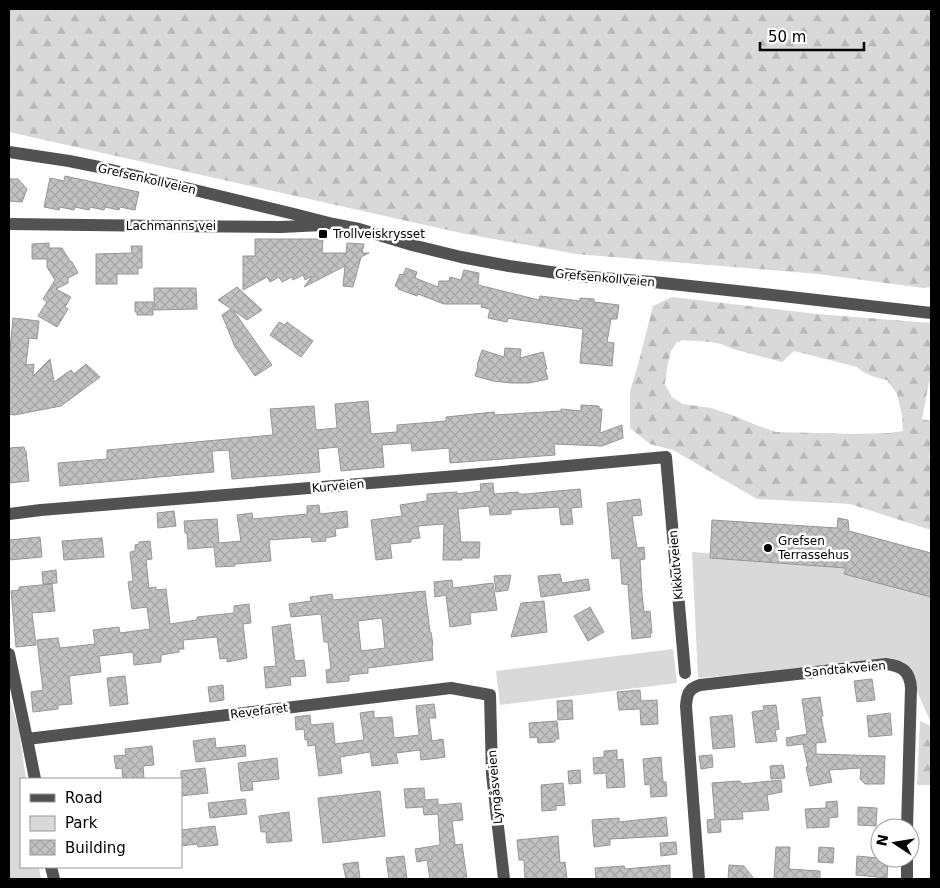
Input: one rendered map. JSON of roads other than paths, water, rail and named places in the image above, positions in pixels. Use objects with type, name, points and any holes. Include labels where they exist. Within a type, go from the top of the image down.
[{"type":"street","name":"Grefsenkollveien","points":[[9,152],[92,166],[359,229],[461,257],[539,272],[671,284],[931,313]]},
{"type":"street","points":[[281,226],[284,221],[284,211]]},
{"type":"street","name":"Lachmanns vei","points":[[9,224],[281,226],[333,224]]},
{"type":"street","name":"Kurveien","points":[[9,514],[666,457]]},
{"type":"street","name":"Kikkutveien","points":[[666,457],[685,673]]},
{"type":"street","points":[[9,654],[35,778]]},
{"type":"street","name":"Sandtakveien","points":[[699,879],[686,706],[687,693],[694,687],[720,682],[886,664],[899,667],[908,675],[911,682],[907,818]]},
{"type":"street","name":"Revefaret","points":[[28,739],[451,688],[490,695]]},
{"type":"street","name":"Lyngåsveien","points":[[490,695],[492,774],[504,879]]},
{"type":"place","name":"Trollveiskrysset","points":[[323,234]]},
{"type":"place","name":"Grefsen Terrassehus","points":[[768,548]]}]
